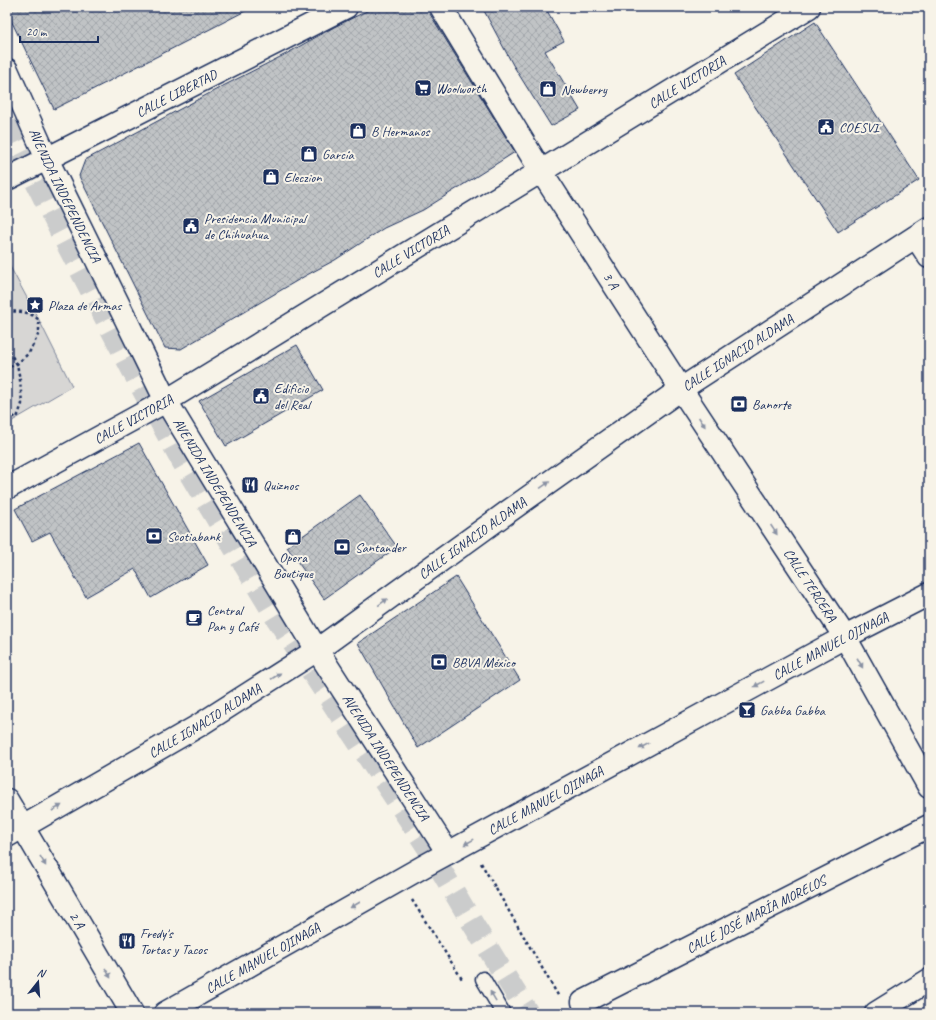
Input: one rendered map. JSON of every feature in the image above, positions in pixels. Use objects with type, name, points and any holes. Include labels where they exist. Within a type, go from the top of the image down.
[{"type":"street","points":[[441,7],[541,171]]},
{"type":"street","name":"CALLE VICTORIA","points":[[7,488],[166,401],[809,7]]},
{"type":"street","name":"CALLE LIBERTAD","points":[[7,179],[342,8]]},
{"type":"street","name":"AVENIDA INDEPENDENCIA","points":[[7,70],[47,159],[166,401],[317,650],[448,853]]},
{"type":"street","name":"3 A","points":[[541,171],[681,389]]},
{"type":"street","points":[[922,232],[929,257]]},
{"type":"street","name":"CALLE IGNACIO ALDAMA","points":[[15,832],[198,726],[317,650],[681,389],[922,232]]},
{"type":"street","name":"CALLE TERCERA","points":[[681,389],[845,637],[929,787]]},
{"type":"street","name":"CALLE MANUEL OJINAGA","points":[[165,1013],[448,853],[845,637],[929,594]]},
{"type":"street","name":"2 A","points":[[7,800],[15,832],[132,1013]]},
{"type":"street","name":"CALLE JOSÉ MARÍA MORELOS","points":[[573,1003],[929,826]]},
{"type":"street","points":[[876,1013],[929,980]]},
{"type":"lane","points":[[483,979],[503,1013]]},
{"type":"path","points":[[7,312],[32,314],[39,320],[39,333],[29,353],[17,364],[7,368]]},
{"type":"path","points":[[7,348],[17,364],[22,404],[17,418],[7,414]]},
{"type":"path","points":[[7,348],[7,357]]},
{"type":"path","points":[[469,842],[573,1003]]},
{"type":"path","points":[[399,880],[462,980]]},
{"type":"shaded area","points":[[7,261],[72,386],[7,424]]},
{"type":"building","points":[[7,7],[253,7],[54,109],[7,12]]},
{"type":"building","points":[[375,7],[429,7],[430,14],[515,152],[423,210],[384,228],[335,260],[181,349],[165,348],[79,176],[85,160],[286,54],[334,27]]},
{"type":"building","points":[[482,7],[545,7],[564,41],[545,51],[580,110],[551,126],[513,65]]},
{"type":"building","name":"COESVI","points":[[815,22],[919,180],[838,232],[734,75]]},
{"type":"building","name":"Edificio del Real","points":[[297,345],[323,390],[226,446],[199,401]]},
{"type":"building","points":[[139,443],[208,565],[151,598],[135,569],[86,597],[50,532],[32,541],[15,509]]},
{"type":"building","name":"Santander","points":[[360,495],[397,547],[324,599],[287,547]]},
{"type":"building","name":"BBVA México","points":[[456,577],[520,680],[418,748],[358,643]]},
{"type":"tunnel","points":[[7,123],[59,229],[139,383],[182,461],[277,619],[428,848],[528,1013]]},
{"type":"place","name":"Woolworth","points":[[423,88]]},
{"type":"place","name":"Newberry","points":[[548,89]]},
{"type":"place","name":"COESVI","points":[[826,127]]},
{"type":"place","name":"B Hermanos","points":[[358,131]]},
{"type":"place","name":"García","points":[[309,154]]},
{"type":"place","name":"Eleczion","points":[[271,177]]},
{"type":"place","name":"Presidencia Municipal de Chihuahua","points":[[191,226]]},
{"type":"place","name":"Plaza de Armas","points":[[35,305]]},
{"type":"place","name":"Edificio del Real","points":[[261,396]]},
{"type":"place","name":"Banorte","points":[[739,404]]},
{"type":"place","name":"Quiznos","points":[[250,485]]},
{"type":"place","name":"Scotiabank","points":[[154,536]]},
{"type":"place","name":"Opera Boutique","points":[[293,537]]},
{"type":"place","name":"Santander","points":[[342,547]]},
{"type":"place","name":"Central Pan y Café","points":[[194,618]]},
{"type":"place","name":"BBVA México","points":[[439,662]]},
{"type":"place","name":"Gabba Gabba","points":[[747,710]]},
{"type":"place","name":"Fredy's Tortas y Tacos","points":[[127,941]]}]
